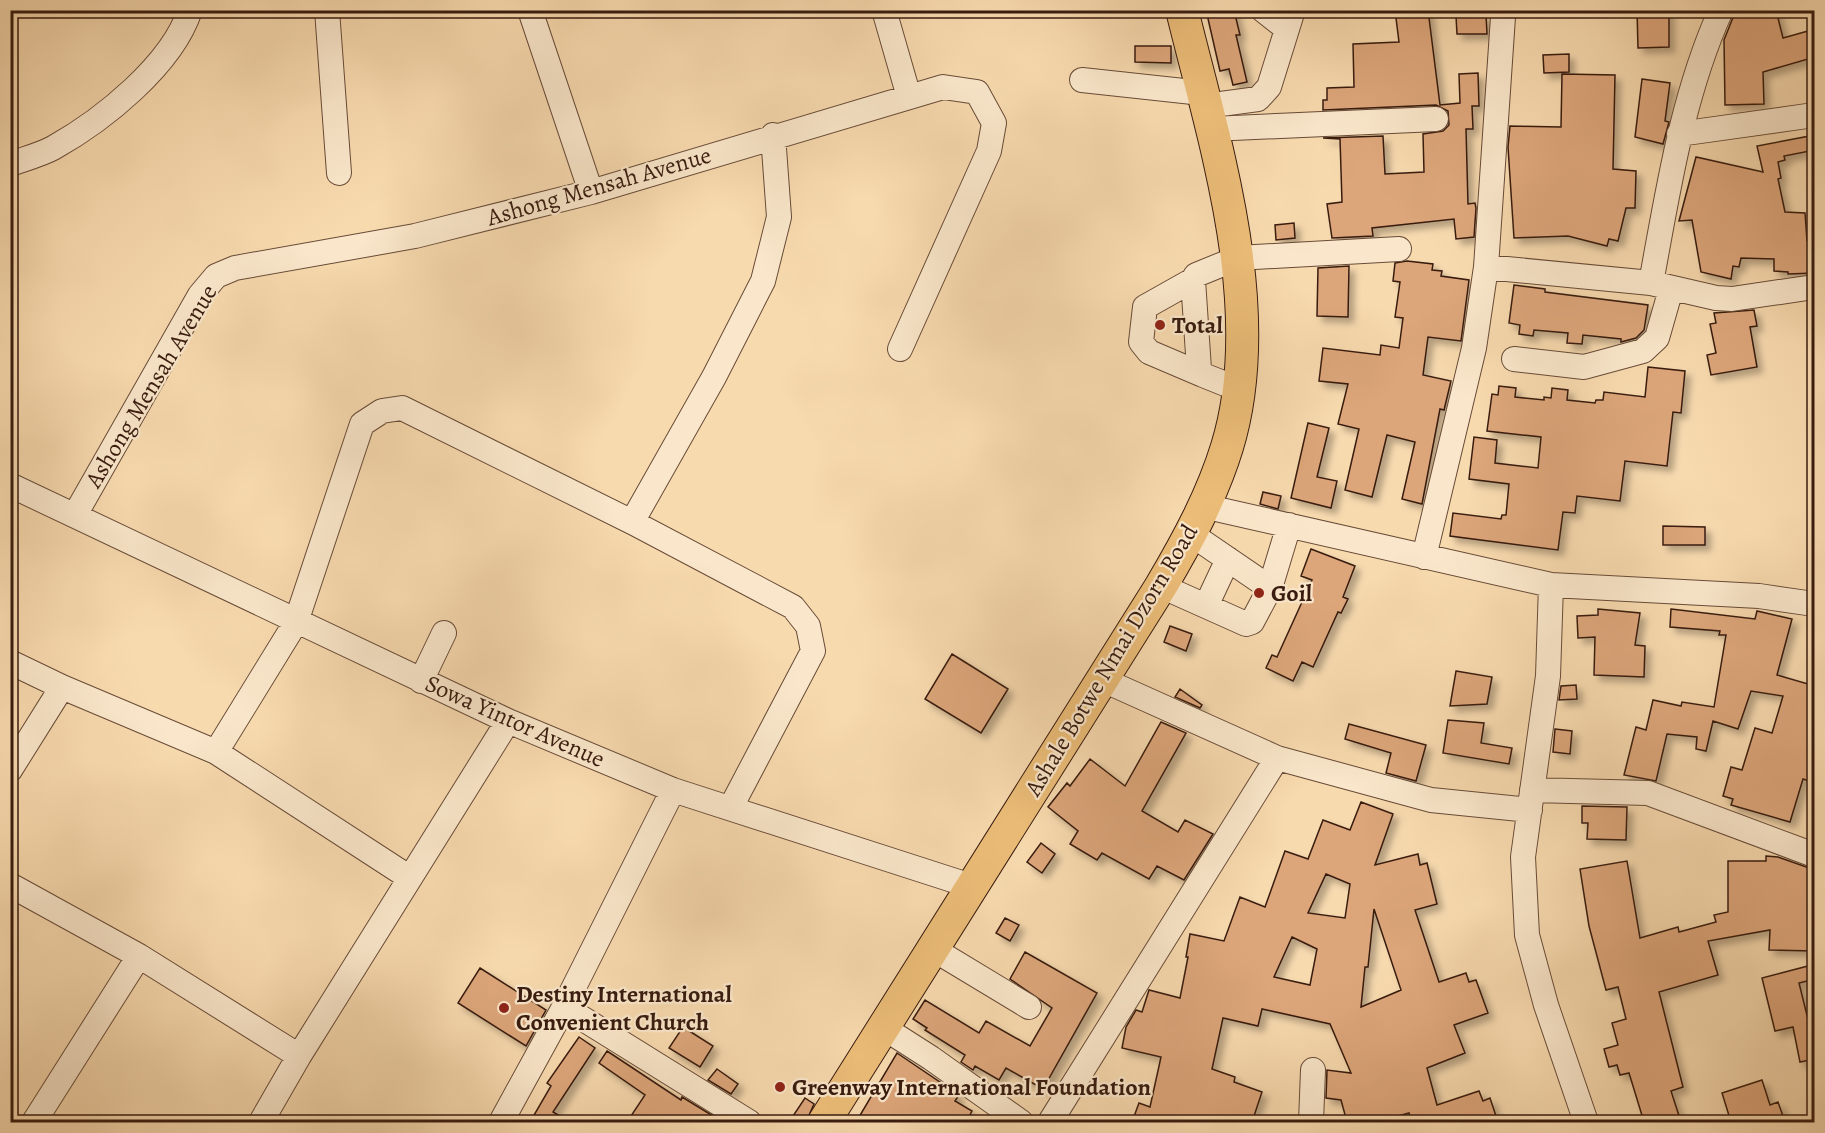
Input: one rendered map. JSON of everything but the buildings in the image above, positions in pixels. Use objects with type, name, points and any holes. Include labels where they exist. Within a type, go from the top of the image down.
[{"type":"main road","name":"Ashale Botwe Nmai Dzorn Road","points":[[824,1122],[1161,586],[1197,520],[1227,447],[1238,389],[1243,301],[1238,258],[1182,10]]},
{"type":"street","points":[[10,164],[52,148],[90,124],[125,95],[171,49],[184,28],[190,10]]},
{"type":"street","points":[[327,10],[339,173]]},
{"type":"street","points":[[530,10],[591,192]]},
{"type":"street","points":[[884,10],[909,97]]},
{"type":"street","points":[[1206,109],[1258,99],[1269,87],[1290,20],[1263,10]]},
{"type":"street","points":[[1514,359],[1584,367],[1643,351],[1657,338],[1679,134],[1709,38],[1721,10]]},
{"type":"street","points":[[1424,558],[1474,348],[1486,267],[1503,17]]},
{"type":"street","points":[[1082,80],[1206,109],[1436,119]]},
{"type":"street","name":"Ashong Mensah Avenue","points":[[75,515],[200,295],[216,276],[235,268],[415,236],[591,192],[773,135],[943,87],[977,92],[994,123],[989,151],[900,349]]},
{"type":"street","points":[[1679,134],[1815,115]]},
{"type":"street","points":[[632,522],[714,377],[763,281],[779,217],[773,135]]},
{"type":"street","points":[[1238,389],[1149,352],[1141,342],[1144,307],[1193,280],[1196,275],[1238,258],[1399,249]]},
{"type":"street","points":[[1486,267],[1661,286],[1732,299],[1815,287]]},
{"type":"street","points":[[1193,280],[1200,369],[1203,375]]},
{"type":"street","points":[[216,752],[296,622],[362,424],[382,411],[402,408],[632,522],[793,607],[808,626],[813,651],[731,807]]},
{"type":"street","name":"Sowa Yintor Avenue","points":[[10,485],[421,681],[508,721],[673,790],[971,886]]},
{"type":"street","points":[[1197,520],[1289,525],[1424,558],[1551,585],[1758,596],[1815,604]]},
{"type":"street","points":[[1197,520],[1227,559],[1270,588]]},
{"type":"street","points":[[1161,586],[1246,624],[1252,622],[1270,588],[1289,525]]},
{"type":"street","points":[[1206,606],[1227,559]]},
{"type":"street","points":[[1551,585],[1548,676],[1523,857],[1527,934],[1546,1005],[1586,1122]]},
{"type":"street","points":[[421,681],[444,633]]},
{"type":"street","points":[[10,662],[62,687],[216,752],[410,879]]},
{"type":"street","points":[[1101,680],[1277,758],[1431,800],[1531,800],[1648,793],[1815,855]]},
{"type":"street","points":[[10,770],[62,687]]},
{"type":"street","points":[[261,1122],[299,1056],[508,721]]},
{"type":"street","points":[[1050,1122],[1277,758]]},
{"type":"street","points":[[501,1122],[564,1008],[673,790]]},
{"type":"street","points":[[10,885],[139,956],[299,1056]]},
{"type":"street","points":[[933,949],[1029,1006]]},
{"type":"street","points":[[34,1122],[139,956]]},
{"type":"street","points":[[564,1008],[749,1122]]},
{"type":"street","points":[[884,1028],[931,1058],[1021,1122]]},
{"type":"street","points":[[1311,1122],[1313,1070]]},
{"type":"place","name":"Total","points":[[1160,325]]},
{"type":"place","name":"Goil","points":[[1259,593]]},
{"type":"place","name":"Destiny International Convenient Church","points":[[504,1008]]},
{"type":"place","name":"Greenway International Foundation","points":[[780,1087]]}]
